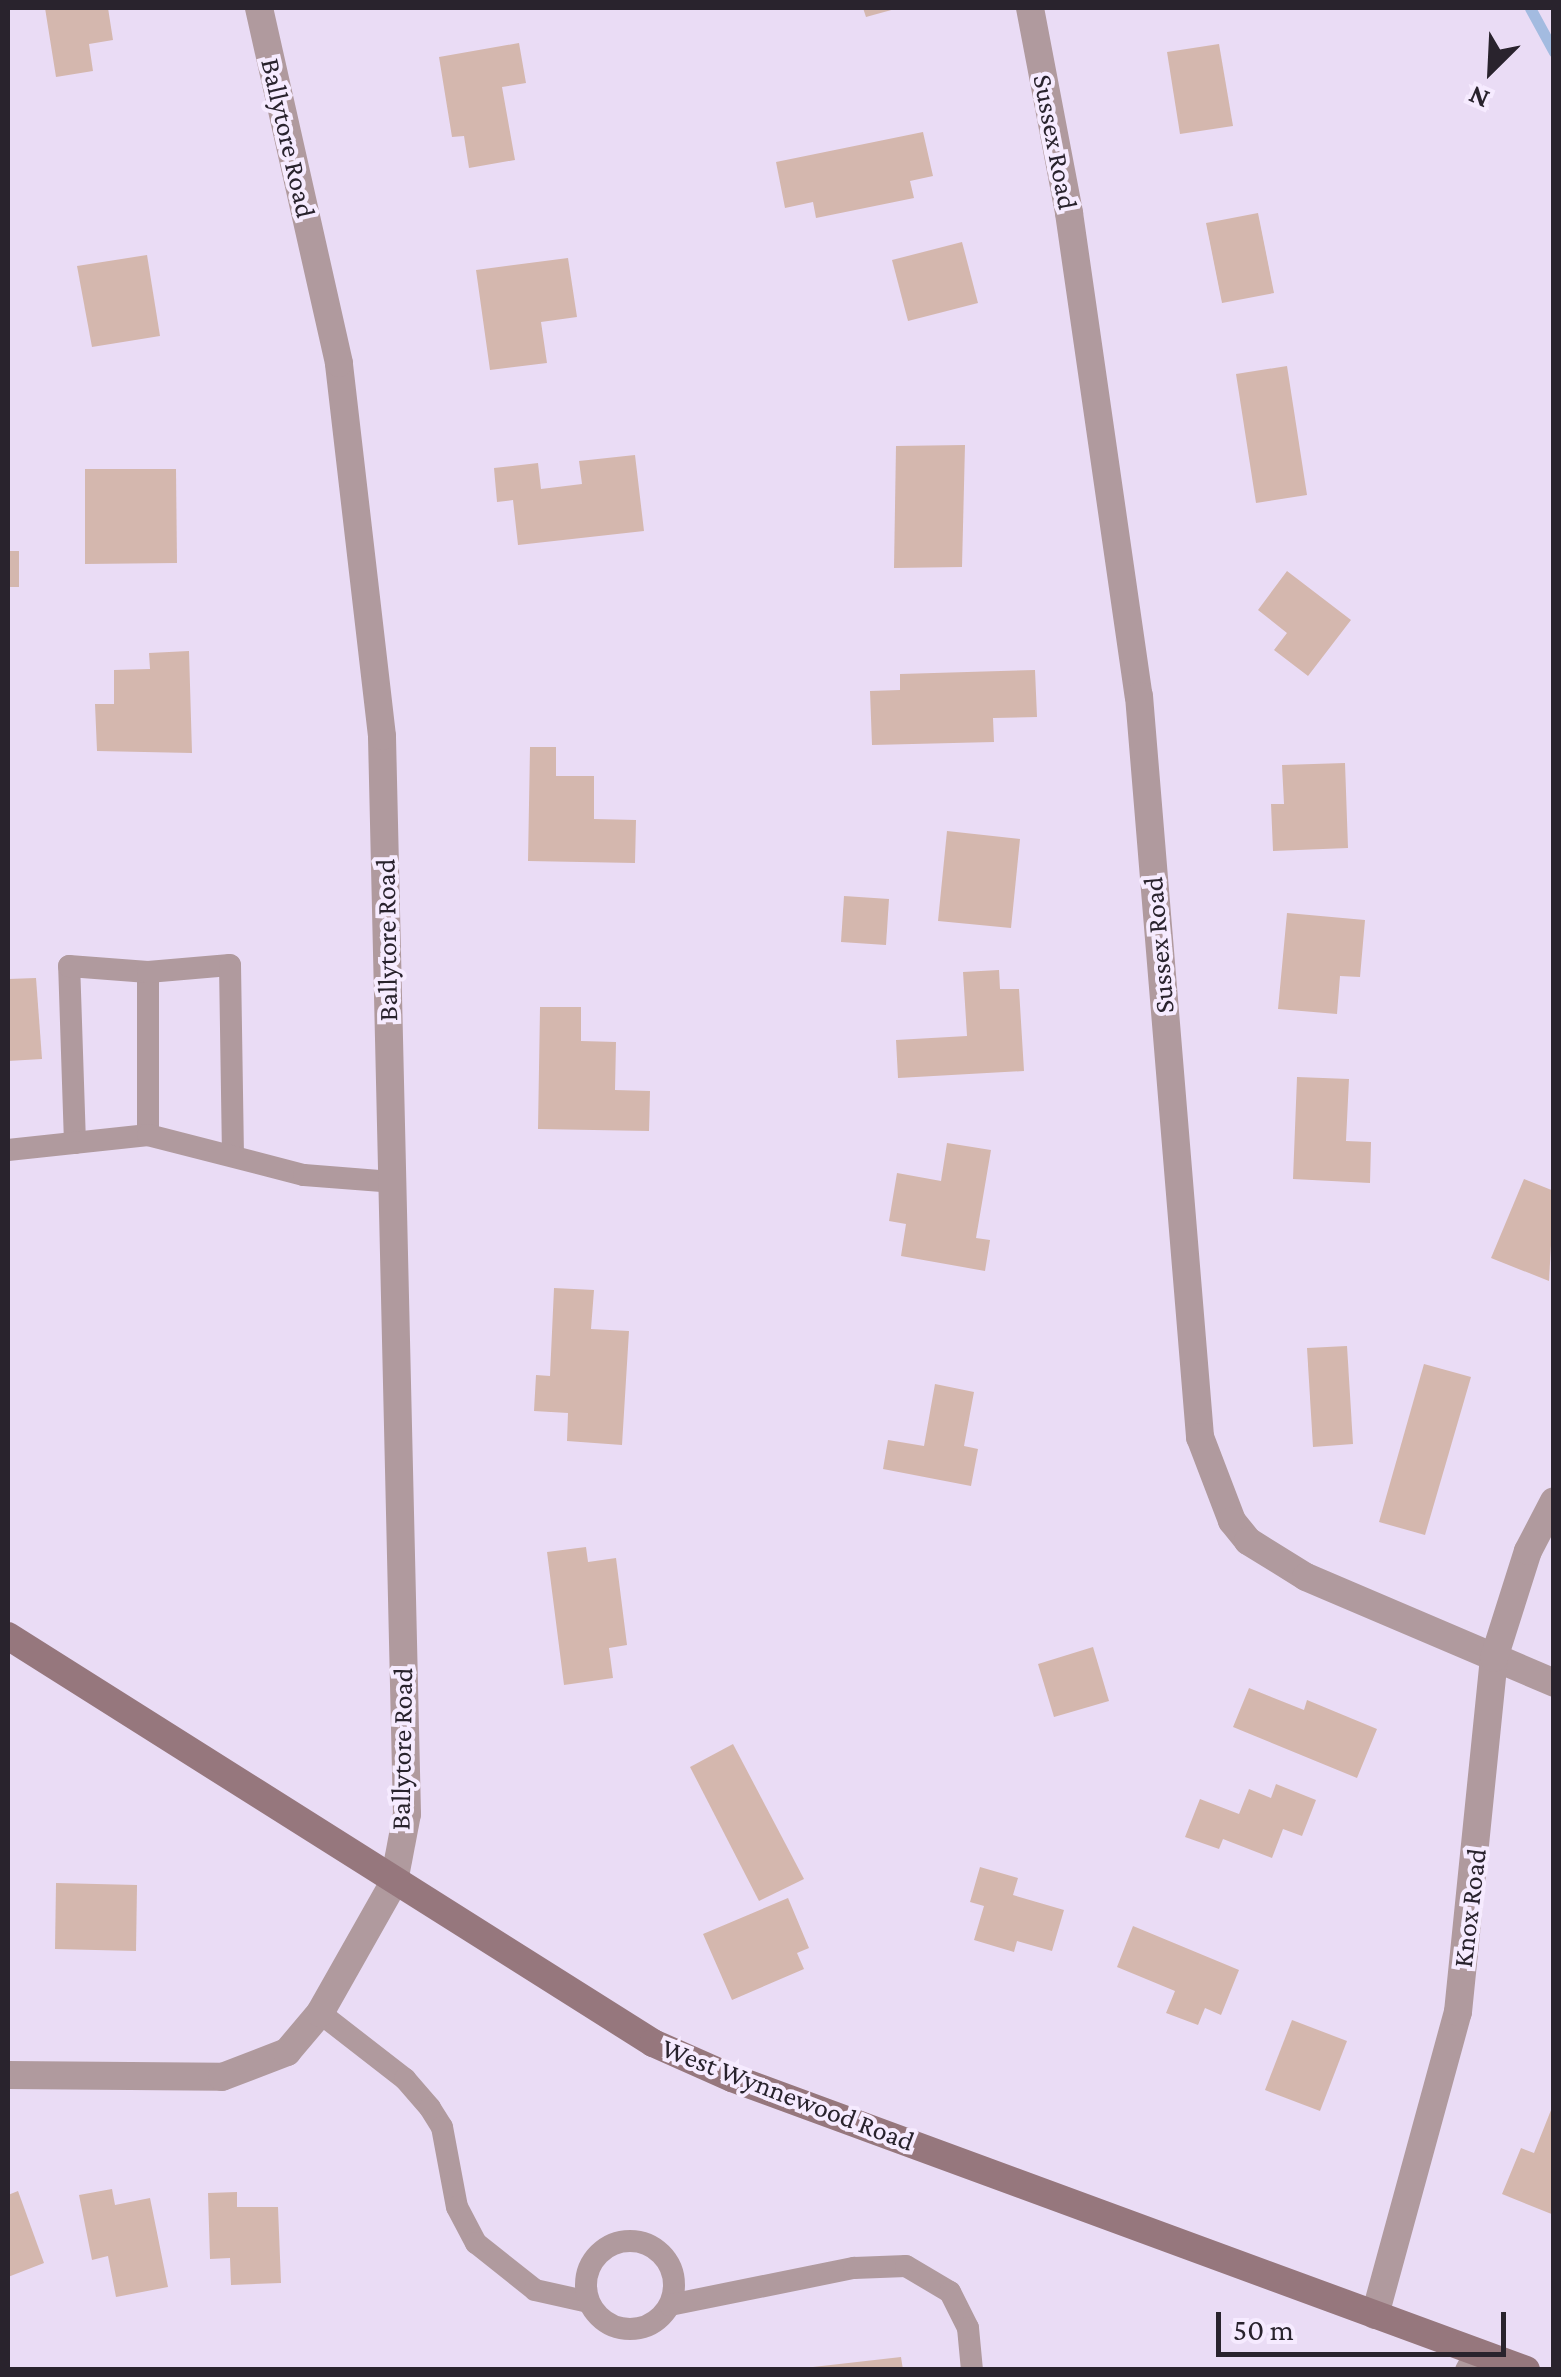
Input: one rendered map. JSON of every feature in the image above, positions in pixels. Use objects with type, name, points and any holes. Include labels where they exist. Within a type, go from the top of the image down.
[{"type":"main road","name":"West Wynnewood Road","points":[[8,1636],[638,2034],[732,2078],[1375,2315],[1471,2361],[1526,2370]]},
{"type":"street","name":"Ballytore Road","points":[[8,2074],[222,2077],[287,2052],[320,2013],[394,1882],[407,1814],[382,736],[338,363],[259,8]]},
{"type":"street","name":"Sussex Road","points":[[1030,8],[1069,213],[1139,696],[1200,1436],[1232,1522],[1248,1541],[1306,1577],[1554,1684]]},
{"type":"street","name":"Knox Road","points":[[1375,2315],[1458,2012],[1494,1658],[1528,1551],[1554,1501]]},
{"type":"lane","points":[[75,1142],[69,966],[148,972],[230,965],[233,1154]]},
{"type":"lane","points":[[148,972],[148,1135]]},
{"type":"lane","points":[[8,1150],[148,1135],[304,1175],[392,1182]]},
{"type":"lane","points":[[320,2013],[405,2079],[430,2108],[442,2127],[457,2207],[476,2243],[535,2290],[589,2302],[621,2329],[649,2325],[670,2306],[854,2268],[906,2266],[950,2292],[968,2328],[972,2370]]},
{"type":"lane","points":[[589,2302],[586,2288],[593,2260],[632,2240],[660,2252],[669,2264],[670,2306]]},
{"type":"building","points":[[45,8],[108,8],[113,40],[89,44],[93,71],[56,77]]},
{"type":"building","points":[[863,8],[894,8],[895,9],[866,17]]},
{"type":"building","points":[[519,43],[526,83],[502,87],[515,160],[469,168],[464,136],[452,137],[439,57]]},
{"type":"building","points":[[1219,44],[1233,126],[1180,134],[1167,52]]},
{"type":"building","points":[[923,132],[933,176],[910,181],[914,198],[816,218],[813,202],[785,208],[776,162]]},
{"type":"building","points":[[1258,213],[1274,293],[1222,303],[1206,223]]},
{"type":"building","points":[[962,242],[978,303],[908,321],[892,260]]},
{"type":"building","points":[[147,255],[160,336],[92,347],[77,266]]},
{"type":"building","points":[[568,258],[577,317],[541,322],[547,363],[490,370],[476,270]]},
{"type":"building","points":[[1287,366],[1307,495],[1256,503],[1236,374]]},
{"type":"building","points":[[965,445],[962,567],[894,568],[896,446]]},
{"type":"building","points":[[635,455],[644,531],[518,545],[513,500],[497,502],[494,468],[538,463],[541,489],[582,484],[579,461]]},
{"type":"building","points":[[85,469],[176,469],[177,563],[85,564]]},
{"type":"building","points":[[8,551],[19,551],[19,587],[8,587]]},
{"type":"building","points":[[1287,571],[1351,620],[1308,676],[1274,650],[1287,633],[1258,610]]},
{"type":"building","points":[[189,651],[192,753],[97,751],[95,704],[114,704],[114,670],[150,669],[149,653]]},
{"type":"building","points":[[1035,670],[1037,717],[993,718],[994,742],[872,745],[870,691],[900,690],[900,674]]},
{"type":"building","points":[[530,747],[556,747],[556,776],[594,776],[594,819],[636,820],[635,863],[528,861]]},
{"type":"building","points":[[1345,763],[1348,848],[1273,851],[1271,804],[1284,804],[1282,765]]},
{"type":"building","points":[[947,831],[1020,839],[1011,928],[938,921]]},
{"type":"building","points":[[844,896],[889,899],[886,945],[841,942]]},
{"type":"building","points":[[1287,913],[1365,920],[1360,977],[1340,976],[1337,1014],[1278,1009]]},
{"type":"building","points":[[999,970],[1000,989],[1019,989],[1024,1071],[898,1078],[896,1040],[967,1036],[963,972]]},
{"type":"building","points":[[36,978],[42,1059],[8,1061],[8,979]]},
{"type":"building","points":[[540,1007],[581,1007],[581,1041],[616,1042],[615,1090],[650,1091],[649,1131],[538,1129]]},
{"type":"building","points":[[1297,1077],[1349,1079],[1346,1141],[1371,1142],[1370,1183],[1293,1179]]},
{"type":"building","points":[[947,1143],[991,1150],[976,1238],[990,1240],[985,1271],[901,1256],[906,1224],[889,1221],[897,1173],[941,1181]]},
{"type":"building","points":[[1524,1179],[1554,1191],[1549,1281],[1491,1258]]},
{"type":"building","points":[[554,1288],[594,1290],[591,1329],[629,1331],[622,1445],[567,1441],[568,1413],[534,1411],[536,1375],[550,1376]]},
{"type":"building","points":[[1347,1346],[1353,1444],[1313,1447],[1307,1348]]},
{"type":"building","points":[[1424,1364],[1471,1377],[1425,1535],[1379,1522]]},
{"type":"building","points":[[935,1384],[974,1392],[964,1446],[978,1449],[971,1486],[883,1469],[888,1440],[924,1446]]},
{"type":"building","points":[[586,1547],[588,1562],[616,1558],[627,1645],[609,1648],[613,1678],[564,1685],[547,1552]]},
{"type":"building","points":[[1093,1647],[1109,1701],[1054,1717],[1038,1664]]},
{"type":"building","points":[[1249,1688],[1304,1710],[1307,1700],[1377,1729],[1357,1778],[1233,1727]]},
{"type":"building","points":[[733,1744],[804,1879],[759,1901],[690,1767]]},
{"type":"building","points":[[1276,1784],[1316,1800],[1302,1836],[1283,1829],[1272,1858],[1223,1839],[1219,1849],[1185,1837],[1200,1799],[1239,1814],[1249,1789],[1271,1798]]},
{"type":"building","points":[[980,1867],[1018,1878],[1013,1895],[1064,1910],[1052,1951],[1017,1941],[1014,1952],[974,1940],[984,1906],[970,1902]]},
{"type":"building","points":[[56,1883],[137,1885],[136,1951],[55,1949]]},
{"type":"building","points":[[788,1898],[809,1948],[797,1953],[804,1969],[732,2000],[703,1934]]},
{"type":"building","points":[[1133,1926],[1239,1970],[1221,2015],[1205,2008],[1198,2025],[1166,2013],[1175,1991],[1117,1967]]},
{"type":"building","points":[[1292,2020],[1347,2041],[1320,2111],[1265,2090]]},
{"type":"building","points":[[1553,2105],[1554,2215],[1502,2194],[1521,2148],[1534,2153]]},
{"type":"building","points":[[112,2189],[115,2205],[150,2198],[168,2287],[116,2297],[108,2256],[92,2260],[79,2195]]},
{"type":"building","points":[[18,2191],[44,2263],[8,2277],[8,2195]]},
{"type":"building","points":[[237,2192],[237,2207],[278,2207],[281,2283],[231,2285],[230,2258],[210,2259],[208,2193]]},
{"type":"building","points":[[901,2357],[903,2370],[813,2370],[813,2367]]},
{"type":"waterway","points":[[1530,8],[1554,52]]}]
